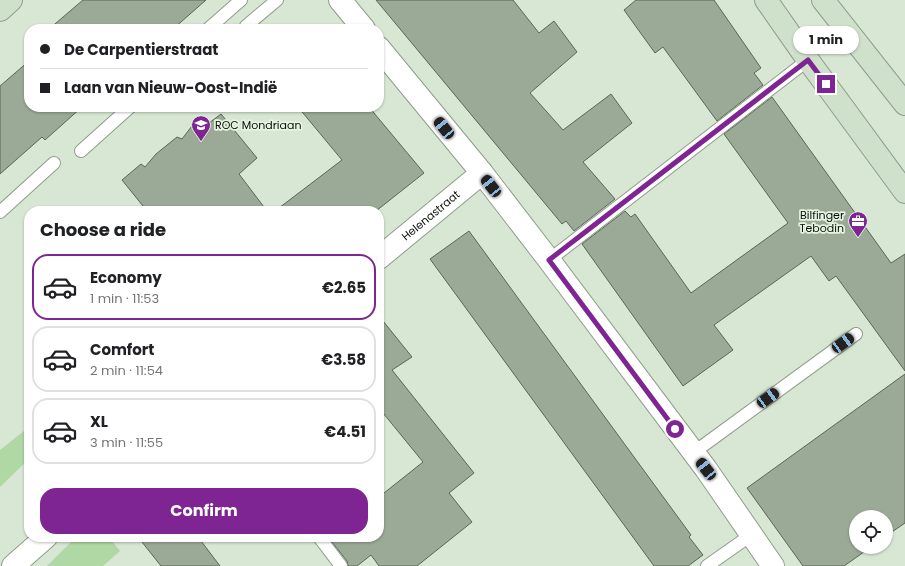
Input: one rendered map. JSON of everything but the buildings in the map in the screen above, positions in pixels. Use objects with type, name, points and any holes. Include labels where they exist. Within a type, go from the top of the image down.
[{"type":"main road","points":[[0,10],[11,0]]},
{"type":"main road","points":[[766,0],[905,192]]},
{"type":"main road","points":[[823,0],[905,104]]},
{"type":"street","points":[[340,0],[360,24]]},
{"type":"street","points":[[384,54],[482,173],[549,260],[700,461],[773,566]]},
{"type":"street","name":"Helenastraat","points":[[384,254],[482,173]]},
{"type":"street","points":[[13,566],[40,542]]},
{"type":"lane","points":[[214,24],[241,0]]},
{"type":"lane","points":[[248,24],[277,0]]},
{"type":"lane","points":[[549,260],[808,60]]},
{"type":"lane","points":[[81,151],[124,112]]},
{"type":"lane","points":[[0,212],[54,163]]},
{"type":"lane","points":[[700,461],[856,334]]},
{"type":"lane","points":[[708,566],[751,535]]},
{"type":"lane","points":[[323,542],[341,566]]},
{"type":"green space","points":[[24,431],[24,464],[0,487],[0,450]]},
{"type":"green space","points":[[71,542],[113,542],[120,551],[103,566],[47,566]]},
{"type":"place","name":"ROC Mondriaan","points":[[201,142]]},
{"type":"place","name":"Bilfinger Tebodin","points":[[858,238]]},
{"type":"route","points":[[675,429],[549,260],[808,60],[826,84]]}]
